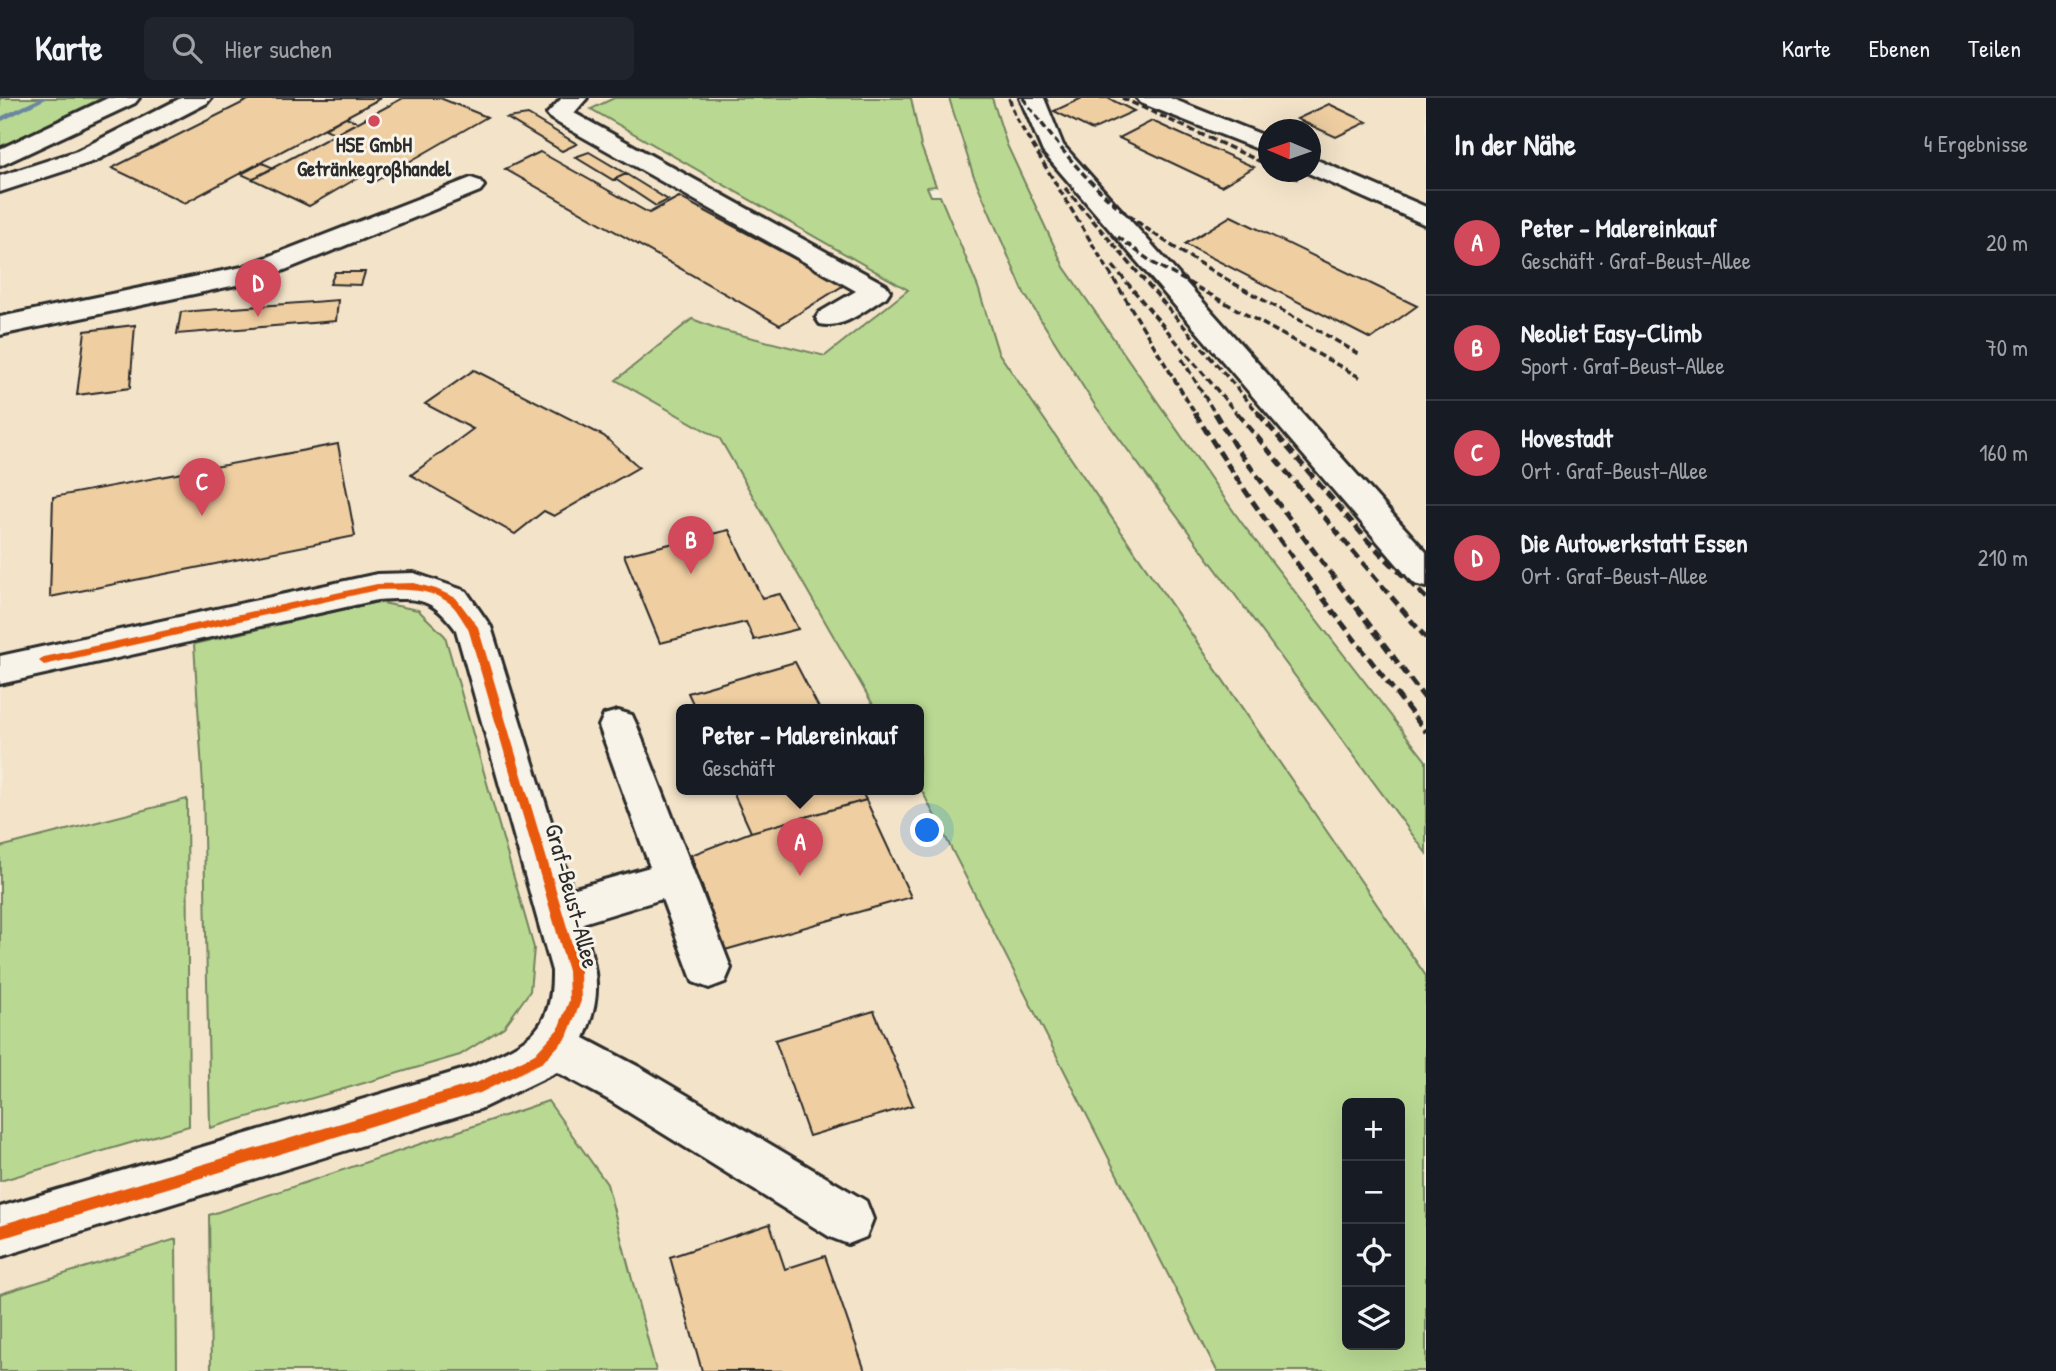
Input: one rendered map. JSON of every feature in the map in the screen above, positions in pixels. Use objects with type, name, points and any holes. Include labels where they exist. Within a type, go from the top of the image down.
[{"type":"street","points":[[0,158],[127,98]]},
{"type":"street","points":[[0,184],[86,156],[199,98]]},
{"type":"street","points":[[575,98],[559,114],[876,292],[830,318]]},
{"type":"street","points":[[1032,98],[1052,147],[1426,575]]},
{"type":"street","points":[[1149,98],[1258,142]]},
{"type":"street","points":[[1321,169],[1426,217]]},
{"type":"street","points":[[0,326],[250,274],[471,186]]},
{"type":"street","name":"Graf-Beust-Allee","points":[[0,670],[377,587],[414,586],[453,600],[473,627],[558,912],[574,971],[575,1001],[563,1032],[540,1058],[480,1087],[0,1232]]},
{"type":"street","points":[[618,726],[709,968]]},
{"type":"street","points":[[558,912],[677,877]]},
{"type":"street","points":[[551,1045],[625,1084],[848,1219]]},
{"type":"shaded area","points":[[103,98],[614,98],[592,109],[908,291],[825,356],[721,330],[692,319],[617,380],[720,439],[873,704],[676,704],[676,795],[924,795],[1217,1371],[656,1371],[607,1184],[209,1214],[211,1371],[177,1371],[176,1239],[0,1294],[0,1181],[189,1126],[186,799],[0,847],[0,147]],"holes":[[[194,644],[460,1055],[210,1128],[203,786]]]},
{"type":"shaded area","points":[[911,98],[949,98],[973,174],[1024,293],[1096,407],[1426,855],[1426,976],[998,352],[978,287],[921,146]]},
{"type":"shaded area","points":[[992,98],[1426,98],[1426,760],[1241,522],[1064,267],[1007,145]]},
{"type":"green space","points":[[0,98],[103,98],[0,147]]},
{"type":"green space","points":[[614,98],[911,98],[921,146],[936,186],[927,187],[931,196],[940,196],[978,287],[998,352],[1426,976],[1426,1371],[1217,1371],[924,795],[924,704],[873,704],[720,439],[616,380],[692,319],[721,330],[825,356],[908,290],[591,109]]},
{"type":"green space","points":[[949,98],[992,98],[1007,145],[1064,267],[1241,522],[1426,761],[1426,853],[1096,407],[1024,293],[973,174]]},
{"type":"green space","points":[[377,602],[418,610],[445,636],[534,948],[530,991],[504,1027],[460,1055],[210,1128],[203,786],[194,644]]},
{"type":"green space","points":[[187,799],[189,1126],[0,1181],[0,847]]},
{"type":"green space","points":[[548,1101],[607,1184],[656,1371],[211,1371],[209,1215]]},
{"type":"green space","points":[[176,1239],[177,1371],[0,1371],[0,1294]]},
{"type":"building","points":[[252,98],[381,98],[185,203],[112,168]]},
{"type":"building","points":[[403,98],[440,98],[487,117],[374,182],[361,176],[309,206],[252,179]]},
{"type":"building","points":[[1082,98],[1108,98],[1134,111],[1092,130],[1054,111]]},
{"type":"building","points":[[1329,104],[1367,122],[1336,137],[1321,130],[1321,119],[1297,119]]},
{"type":"building","points":[[528,115],[577,144],[562,151],[507,118]]},
{"type":"building","points":[[346,117],[358,122],[336,134],[325,129]]},
{"type":"building","points":[[1152,121],[1254,167],[1221,186],[1119,138]]},
{"type":"building","points":[[540,152],[649,213],[679,197],[844,285],[780,325],[505,169]]},
{"type":"building","points":[[589,152],[626,174],[613,180],[575,157]]},
{"type":"building","points":[[262,163],[274,168],[252,179],[241,174]]},
{"type":"building","points":[[626,174],[668,200],[656,206],[615,179]]},
{"type":"building","points":[[1231,216],[1417,306],[1371,339],[1185,244]]},
{"type":"building","points":[[335,272],[365,272],[361,285],[330,284]]},
{"type":"building","points":[[338,300],[336,321],[177,334],[181,312]]},
{"type":"building","points":[[135,325],[130,388],[77,395],[85,331]]},
{"type":"building","points":[[474,370],[604,436],[639,467],[554,516],[544,511],[515,534],[411,475],[473,429],[425,404]]},
{"type":"building","points":[[338,444],[355,536],[50,597],[53,497]]},
{"type":"building","points":[[729,530],[762,598],[780,594],[798,629],[754,640],[746,622],[660,643],[624,555]]},
{"type":"building","points":[[795,662],[817,704],[693,704],[688,693]]},
{"type":"building","points":[[734,795],[864,795],[866,800],[751,832]]},
{"type":"building","points":[[866,800],[911,897],[725,950],[691,855],[751,832]]},
{"type":"building","points":[[874,1011],[913,1105],[809,1136],[775,1040]]},
{"type":"building","points":[[770,1224],[785,1269],[825,1256],[865,1371],[702,1371],[670,1257]]},
{"type":"waterway","points":[[0,120],[45,98]]},
{"type":"railway","points":[[1009,98],[1016,118],[1196,415]]},
{"type":"railway","points":[[1023,98],[1081,171],[1122,210],[1209,269],[1360,355]]},
{"type":"railway","points":[[1122,98],[1258,160]]},
{"type":"railway","points":[[1065,188],[1260,415]]},
{"type":"railway","points":[[1118,237],[1153,263],[1363,379]]},
{"type":"railway","points":[[1113,266],[1238,415]]},
{"type":"railway","points":[[1182,359],[1216,415]]},
{"type":"railway","points":[[1195,413],[1277,536],[1426,732]]},
{"type":"railway","points":[[1215,413],[1234,445],[1426,700]]},
{"type":"railway","points":[[1237,413],[1426,638]]},
{"type":"railway","points":[[1258,413],[1368,541],[1426,598]]},
{"type":"cycle path","points":[[0,1232],[480,1087],[539,1058],[563,1033],[575,1001],[574,971],[558,912],[473,627],[453,600],[414,586],[377,587],[44,661]]},
{"type":"place","name":"HSE GmbH Getränkegroßhandel","points":[[374,121]]},
{"type":"place","name":"Die Autowerkstatt Essen","points":[[258,317]]},
{"type":"place","name":"Hovestadt","points":[[202,516]]},
{"type":"place","name":"Neoliet Easy-Climb","points":[[691,574]]},
{"type":"place","name":"Peter - Malereinkauf","points":[[800,876]]}]
